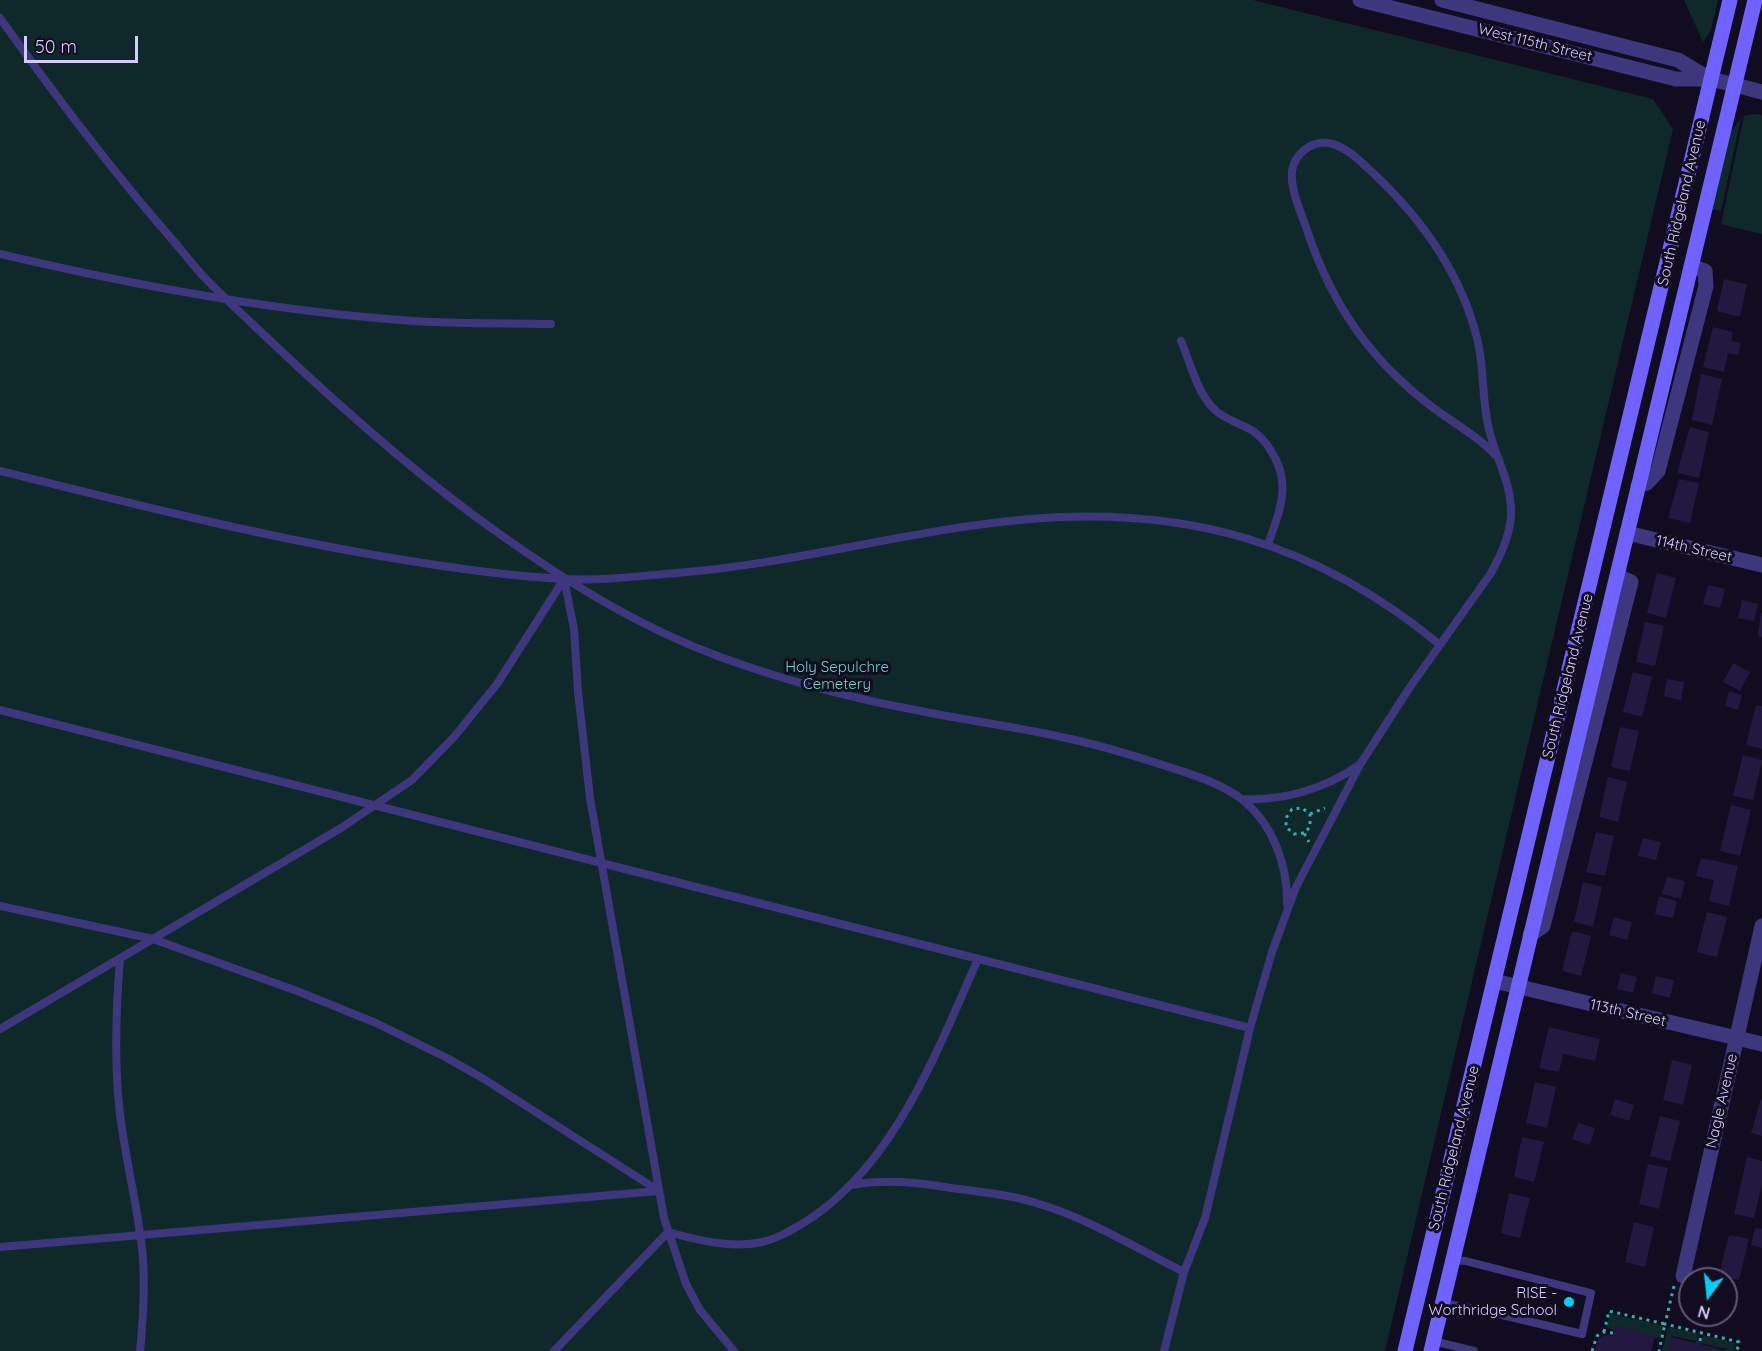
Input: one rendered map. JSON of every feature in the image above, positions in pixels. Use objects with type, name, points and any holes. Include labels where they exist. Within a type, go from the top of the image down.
[{"type":"main road","name":"South Ridgeland Avenue","points":[[1405,1351],[1730,0]]},
{"type":"main road","name":"South Ridgeland Avenue","points":[[1432,1346],[1755,0]]},
{"type":"street","name":"West 115th Street","points":[[1360,0],[1676,79],[1711,79],[1762,92]]},
{"type":"street","name":"West 115th Street","points":[[1442,0],[1678,60],[1711,79]]},
{"type":"street","name":"114th Street","points":[[1627,533],[1762,565]]},
{"type":"street","name":"Nagle Avenue","points":[[1681,1267],[1762,926]]},
{"type":"street","name":"113th Street","points":[[1494,981],[1762,1044]]},
{"type":"lane","points":[[0,18],[138,201],[203,276],[321,390],[417,471],[464,509],[564,579],[638,621],[681,642],[724,658],[869,701],[1109,748],[1213,783],[1242,799],[1271,835],[1284,872],[1287,911]]},
{"type":"lane","points":[[1164,1351],[1185,1272],[1205,1218],[1250,1028],[1272,952],[1287,911],[1313,852],[1361,763],[1439,644],[1491,573],[1500,556],[1511,515],[1506,476],[1489,432],[1482,361],[1477,337],[1459,288],[1434,244],[1401,201],[1365,165],[1348,153],[1336,145],[1327,143],[1318,144],[1300,152],[1294,163],[1291,183],[1315,252],[1333,294],[1346,316],[1373,352],[1415,393],[1487,445],[1499,459]]},
{"type":"lane","points":[[0,254],[228,300],[286,309],[414,321],[551,324]]},
{"type":"lane","points":[[1181,341],[1203,394],[1215,410],[1254,432],[1266,443],[1279,463],[1282,496],[1279,514],[1268,544]]},
{"type":"lane","points":[[0,471],[169,513],[332,548],[459,569],[564,579],[609,579],[712,571],[1030,519],[1102,517],[1149,520],[1208,528],[1268,544],[1302,557],[1356,586],[1415,624],[1439,644]]},
{"type":"lane","points":[[0,1029],[375,806],[412,780],[472,717],[497,684],[564,579]]},
{"type":"lane","points":[[564,579],[574,629],[584,749],[601,864],[668,1232],[691,1293],[700,1310],[734,1351]]},
{"type":"lane","points":[[0,710],[1250,1028]]},
{"type":"lane","points":[[1242,799],[1274,798],[1300,793],[1344,775],[1361,763]]},
{"type":"lane","points":[[0,906],[153,939],[307,994],[412,1040],[484,1079],[659,1191]]},
{"type":"lane","points":[[120,959],[116,1019],[119,1104],[140,1236],[144,1281],[140,1351]]},
{"type":"lane","points":[[668,1232],[688,1238],[724,1243],[744,1245],[762,1242],[779,1237],[830,1204],[851,1185],[885,1142],[907,1107],[941,1044],[978,959]]},
{"type":"lane","points":[[851,1185],[875,1181],[901,1182],[1035,1202],[1075,1217],[1185,1272]]},
{"type":"lane","points":[[0,1247],[659,1191]]},
{"type":"lane","points":[[554,1351],[668,1232]]},
{"type":"lane","points":[[1442,1303],[1582,1334],[1591,1293],[1466,1261],[1452,1260]]},
{"type":"lane","points":[[1432,1346],[1474,1351]]},
{"type":"path","points":[[1302,808],[1310,814],[1310,827],[1304,833],[1294,834],[1286,827],[1286,818],[1292,809],[1302,808]]},
{"type":"path","points":[[1304,833],[1313,852]]},
{"type":"path","points":[[1659,1351],[1678,1280]]},
{"type":"path","points":[[1604,1332],[1609,1311],[1739,1342],[1737,1351]]},
{"type":"path","points":[[1592,1351],[1597,1336],[1604,1332],[1614,1333]]},
{"type":"path","points":[[1700,1341],[1701,1333]]},
{"type":"green space","name":"Holy Sepulchre Cemetery","points":[[0,0],[1253,0],[1653,99],[1673,129],[1385,1351],[0,1351]]},
{"type":"green space","points":[[1684,0],[1718,0],[1711,30],[1703,42]]},
{"type":"green space","points":[[1762,115],[1762,234],[1721,224],[1744,116]]},
{"type":"green space","points":[[1741,118],[1721,211],[1711,209],[1731,132]]},
{"type":"green space","points":[[1610,1313],[1663,1326],[1660,1339],[1616,1326],[1615,1330],[1606,1328]]},
{"type":"green space","points":[[1668,1327],[1699,1334],[1696,1341],[1672,1336],[1668,1351],[1662,1351]]},
{"type":"green space","points":[[1703,1335],[1736,1343],[1734,1351],[1725,1351],[1726,1349],[1701,1343]]},
{"type":"building","points":[[1724,279],[1747,284],[1740,317],[1717,311]]},
{"type":"building","points":[[1713,327],[1733,332],[1731,341],[1741,343],[1738,355],[1728,353],[1724,372],[1703,367]]},
{"type":"building","points":[[1701,374],[1722,379],[1712,425],[1692,420]]},
{"type":"building","points":[[1690,427],[1709,432],[1699,478],[1677,473]]},
{"type":"building","points":[[1679,479],[1699,483],[1690,523],[1668,518]]},
{"type":"building","points":[[1657,573],[1676,578],[1666,618],[1647,613]]},
{"type":"building","points":[[1708,585],[1725,589],[1720,608],[1703,604]]},
{"type":"building","points":[[1742,600],[1758,604],[1754,621],[1738,618]]},
{"type":"building","points":[[1762,613],[1762,637],[1758,636]]},
{"type":"building","points":[[1645,622],[1664,626],[1655,666],[1636,662]]},
{"type":"building","points":[[1733,663],[1750,672],[1740,691],[1723,682]]},
{"type":"building","points":[[1633,672],[1652,677],[1642,717],[1623,712]]},
{"type":"building","points":[[1667,679],[1684,682],[1681,700],[1664,696]]},
{"type":"building","points":[[1729,691],[1742,695],[1738,710],[1725,706]]},
{"type":"building","points":[[1756,705],[1762,706],[1762,749],[1746,745]]},
{"type":"building","points":[[1620,727],[1639,731],[1630,771],[1611,767]]},
{"type":"building","points":[[1743,755],[1762,760],[1753,800],[1733,796]]},
{"type":"building","points":[[1608,777],[1627,782],[1618,822],[1599,817]]},
{"type":"building","points":[[1731,805],[1751,810],[1740,856],[1720,851]]},
{"type":"building","points":[[1596,832],[1614,836],[1605,876],[1586,872]]},
{"type":"building","points":[[1643,838],[1661,842],[1656,860],[1638,856]]},
{"type":"building","points":[[1701,858],[1738,866],[1729,906],[1709,901],[1714,880],[1696,876]]},
{"type":"building","points":[[1667,877],[1685,881],[1681,899],[1662,894]]},
{"type":"building","points":[[1583,882],[1602,887],[1593,927],[1574,922]]},
{"type":"building","points":[[1659,896],[1677,901],[1673,918],[1655,914]]},
{"type":"building","points":[[1707,912],[1727,917],[1717,957],[1697,952]]},
{"type":"building","points":[[1614,917],[1632,922],[1627,940],[1609,935]]},
{"type":"building","points":[[1572,931],[1591,936],[1581,976],[1562,971]]},
{"type":"building","points":[[1621,973],[1637,977],[1633,993],[1617,989]]},
{"type":"building","points":[[1656,976],[1674,980],[1670,998],[1652,993]]},
{"type":"building","points":[[1549,1027],[1600,1039],[1595,1061],[1563,1054],[1559,1072],[1539,1068]]},
{"type":"building","points":[[1672,1060],[1692,1065],[1683,1105],[1663,1100]]},
{"type":"building","points":[[1535,1082],[1556,1087],[1547,1128],[1526,1123]]},
{"type":"building","points":[[1615,1099],[1634,1105],[1629,1121],[1610,1115]]},
{"type":"building","points":[[1762,1099],[1762,1136],[1751,1133]]},
{"type":"building","points":[[1660,1116],[1680,1121],[1670,1161],[1650,1156]]},
{"type":"building","points":[[1578,1123],[1595,1128],[1590,1145],[1572,1139]]},
{"type":"building","points":[[1522,1137],[1544,1142],[1534,1182],[1514,1177]]},
{"type":"building","points":[[1747,1157],[1762,1161],[1762,1184],[1754,1218],[1734,1214]]},
{"type":"building","points":[[1648,1164],[1668,1168],[1659,1209],[1639,1204]]},
{"type":"building","points":[[1509,1193],[1530,1198],[1520,1238],[1501,1233]]},
{"type":"building","points":[[1634,1222],[1654,1227],[1645,1267],[1625,1262]]},
{"type":"building","points":[[1755,1228],[1762,1229],[1762,1248],[1751,1245]]},
{"type":"building","points":[[1729,1235],[1749,1239],[1739,1280],[1738,1267],[1721,1267]]},
{"type":"building","points":[[1616,1326],[1655,1336],[1651,1351],[1595,1351],[1598,1339],[1604,1335],[1613,1336]]},
{"type":"building","points":[[1671,1337],[1696,1343],[1696,1340],[1700,1341],[1701,1344],[1725,1351],[1668,1351]]},
{"type":"place","name":"RISE - Worthridge School","points":[[1569,1302]]}]
